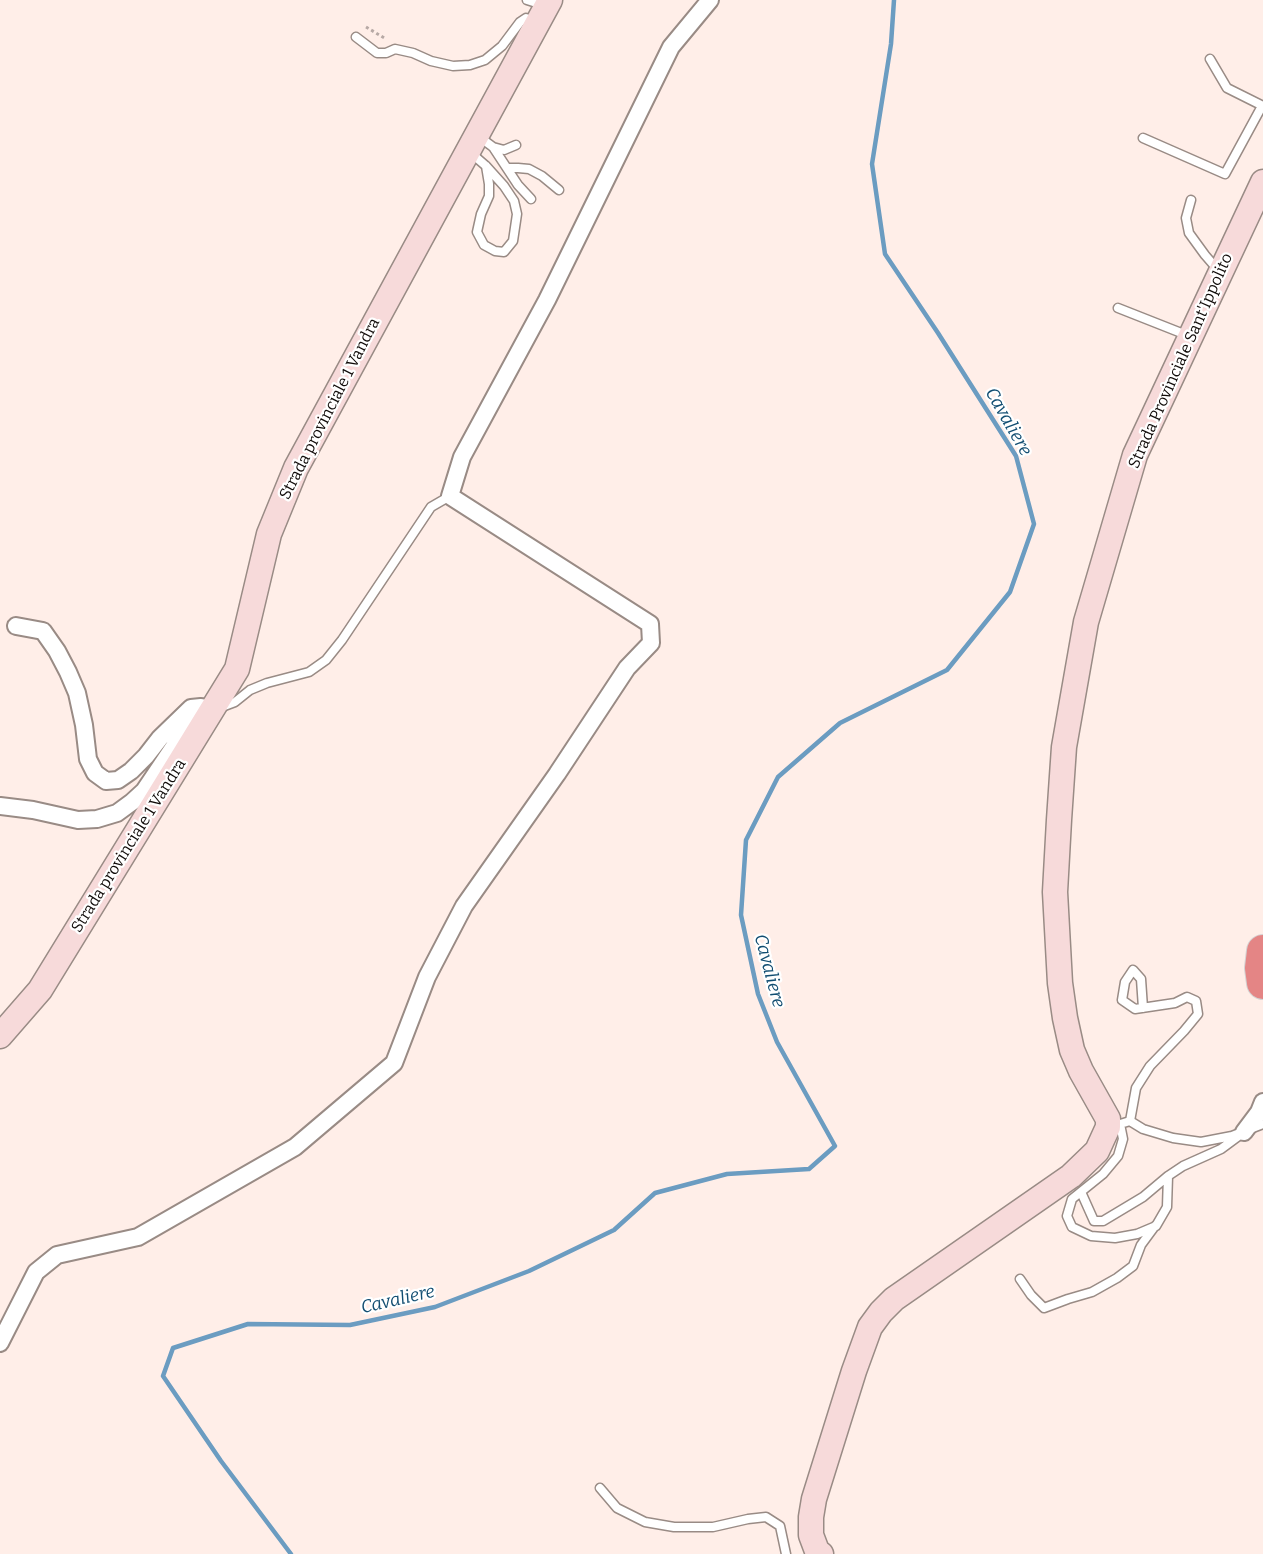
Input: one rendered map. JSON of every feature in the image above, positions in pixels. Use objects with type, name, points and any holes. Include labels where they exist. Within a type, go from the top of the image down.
[{"type":"highway","points":[[1263,951],[1261,968],[1263,983]]},
{"type":"main road","name":"Strada provinciale 1 Vandra","points":[[0,1036],[40,990],[207,709],[237,669],[269,534],[296,468],[481,150],[540,7]]},
{"type":"main road","name":"Strada Provinciale Sant'Ippolito","points":[[1119,1124],[1108,1119],[1072,1050],[1060,984],[1056,892],[1064,747],[1086,622],[1135,455],[1221,272],[1254,210],[1263,182]]},
{"type":"main road","points":[[821,1554],[811,1535],[814,1499],[870,1327],[894,1299],[1071,1176],[1097,1151],[1119,1124]]},
{"type":"street","points":[[0,1343],[36,1272],[57,1255],[138,1237],[295,1147],[394,1063],[427,977],[464,906],[558,774],[627,668],[651,643],[650,624],[450,496],[462,457],[547,300],[672,47],[710,0]]},
{"type":"street","points":[[16,626],[44,631],[57,651],[77,693],[88,759],[94,773],[106,781],[118,780],[131,771],[159,738],[191,708],[207,709]]},
{"type":"street","points":[[0,806],[33,810],[78,820],[97,819],[117,813],[144,791],[207,709]]},
{"type":"street","points":[[1244,1132],[1259,1112],[1263,1102]]},
{"type":"lane","points":[[356,37],[377,53],[386,53],[395,49],[453,66],[470,65],[485,60],[502,46],[520,22],[540,7]]},
{"type":"lane","points":[[1143,138],[1225,174],[1263,106],[1227,88],[1210,59]]},
{"type":"lane","points":[[481,150],[504,150],[516,145]]},
{"type":"lane","points":[[481,150],[514,201],[517,214],[513,241],[504,252],[495,251],[484,244],[477,232],[481,214],[489,196],[489,184],[481,150]]},
{"type":"lane","points":[[481,150],[508,168],[518,185],[531,200]]},
{"type":"lane","points":[[508,168],[529,169],[559,190]]},
{"type":"lane","points":[[1191,200],[1186,218],[1189,233],[1221,272]]},
{"type":"lane","points":[[1118,308],[1190,336]]},
{"type":"lane","points":[[207,709],[235,702],[250,690],[267,682],[309,672],[326,660],[342,640],[431,507],[450,496]]},
{"type":"lane","points":[[1143,1008],[1175,1003],[1187,997],[1196,1001],[1198,1014],[1150,1066],[1136,1088],[1119,1124],[1123,1139],[1118,1156],[1102,1174],[1072,1199],[1067,1216],[1072,1227],[1091,1236],[1115,1238],[1137,1234],[1155,1226]]},
{"type":"lane","points":[[1119,1124],[1173,1138],[1201,1142],[1232,1136],[1263,1124]]},
{"type":"lane","points":[[1081,1192],[1094,1221],[1103,1221],[1143,1197],[1183,1166],[1221,1149],[1244,1132]]},
{"type":"lane","points":[[1020,1280],[1044,1308],[1092,1292],[1117,1278],[1133,1266],[1141,1245],[1167,1207],[1168,1176]]},
{"type":"lane","points":[[600,1488],[617,1508],[645,1522],[674,1527],[713,1527],[766,1517],[780,1526],[786,1554]]},
{"type":"path","points":[[364,26],[386,39],[395,49]]},
{"type":"waterway","name":"Cavaliere","points":[[291,1554],[221,1461],[163,1376],[173,1348],[248,1324],[350,1325],[435,1307],[529,1271],[614,1230],[655,1193],[727,1174],[809,1169],[835,1146],[777,1042],[758,994],[741,915],[746,840],[778,777],[840,723],[947,670],[1010,592],[1034,524],[1016,456],[885,254],[872,164],[891,44],[894,0]]}]
